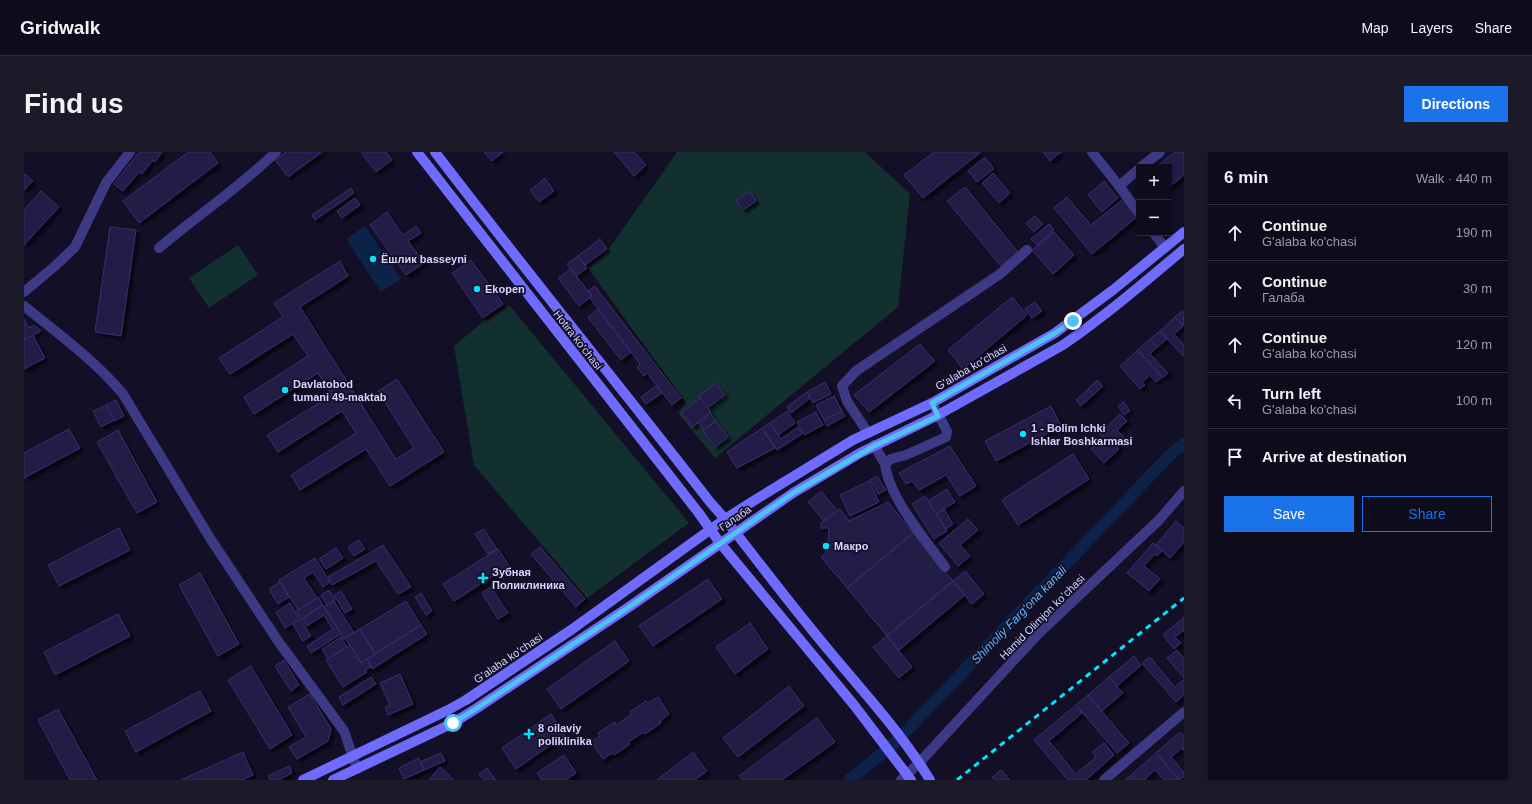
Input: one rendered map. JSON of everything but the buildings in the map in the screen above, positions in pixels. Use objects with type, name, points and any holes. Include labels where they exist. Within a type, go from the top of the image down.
[{"type":"main road","name":"Hotira ko'chasi","points":[[417,152],[698,512],[720,543],[873,729],[906,778]]},
{"type":"main road","name":"Hotira ko'chasi","points":[[435,152],[504,242],[615,379],[710,502],[887,721],[930,780]]},
{"type":"main road","name":"G'alaba ko'chasi","points":[[755,500],[868,433],[932,403],[1055,333],[1113,290],[1184,232]]},
{"type":"main road","points":[[874,446],[938,416],[1075,337],[1184,249]]},
{"type":"main road","name":"Галаба","points":[[720,543],[793,493],[874,446]]},
{"type":"main road","name":"Галаба","points":[[711,530],[725,519],[755,500]]},
{"type":"main road","name":"G'alaba ko'chasi","points":[[303,780],[353,757],[466,700],[584,621],[711,530]]},
{"type":"main road","points":[[333,780],[453,723],[626,609],[720,543]]},
{"type":"street","points":[[24,292],[75,247],[106,183],[130,152]]},
{"type":"street","points":[[159,248],[256,172],[276,152]]},
{"type":"street","points":[[1092,152],[1136,208]]},
{"type":"street","points":[[1145,164],[1160,152]]},
{"type":"street","points":[[1119,186],[1136,172]]},
{"type":"street","points":[[1156,236],[1165,248]]},
{"type":"street","points":[[868,433],[847,401],[842,386],[856,370],[1000,274],[1027,250]]},
{"type":"street","points":[[24,306],[79,350],[109,377],[123,394],[222,557],[278,641],[344,731],[357,769]]},
{"type":"street","points":[[885,464],[891,460],[946,437],[947,431],[932,403]]},
{"type":"street","points":[[874,446],[885,464],[886,474],[897,498],[945,567]]},
{"type":"street","name":"Hamid Olimjon koʻchasi","points":[[906,778],[1038,634],[1159,520],[1184,491]]},
{"type":"street","points":[[1104,780],[1184,712]]},
{"type":"green space","points":[[677,152],[865,152],[910,194],[898,307],[715,458],[678,413],[686,403],[588,268],[606,253]]},
{"type":"green space","points":[[238,245],[258,275],[209,308],[189,278]]},
{"type":"green space","points":[[509,305],[689,523],[587,598],[474,465],[454,346],[484,321]]},
{"type":"water","name":"Ёшлик basseyni","points":[[365,226],[401,279],[381,292],[346,239]]},
{"type":"waterway","name":"Shimoliy Fargʻona kanali","points":[[849,780],[895,743],[1171,454],[1184,444]]},
{"type":"railway","points":[[957,780],[1184,598]]},
{"type":"place","name":"Ёшлик basseyni","points":[[373,259]]},
{"type":"place","name":"Ekopen","points":[[477,289]]},
{"type":"place","name":"Davlatobod tumani 49-maktab","points":[[285,390]]},
{"type":"place","name":"1 - Bolim Ichki Ishlar Boshkarmasi","points":[[1023,434]]},
{"type":"place","name":"Макро","points":[[826,546]]},
{"type":"place","name":"Зубная Поликлиника","points":[[483,578]]},
{"type":"place","name":"8 oilaviy poliklinika","points":[[529,734]]},
{"type":"route","points":[[453,723],[626,609],[793,493],[860,453],[938,416],[932,403],[1055,333],[1073,321]]}]
